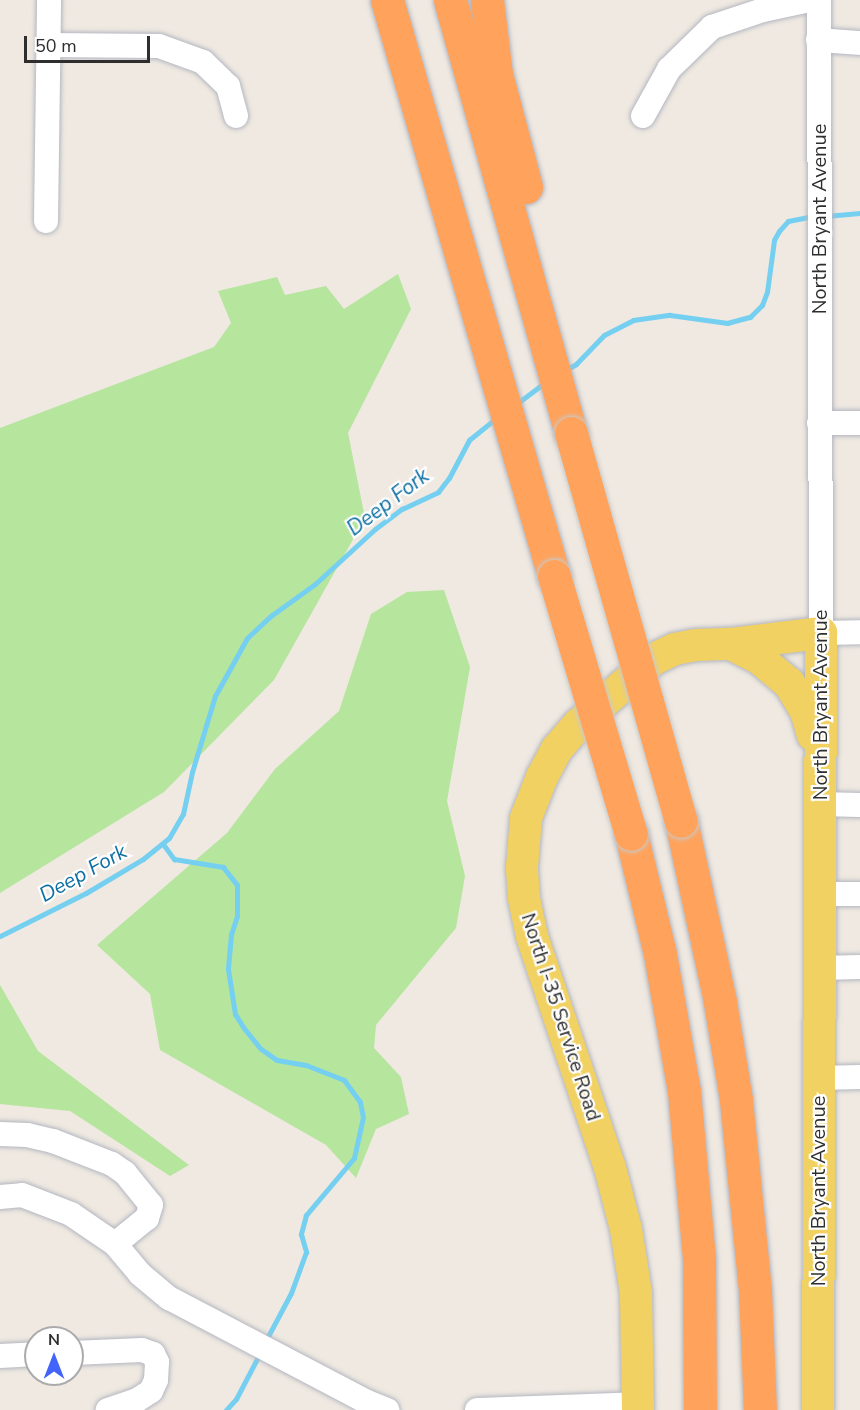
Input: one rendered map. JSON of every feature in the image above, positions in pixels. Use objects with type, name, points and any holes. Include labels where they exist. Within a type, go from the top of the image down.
[{"type":"highway","points":[[387,0],[452,229],[631,834],[660,954],[684,1091],[699,1260],[700,1410]]},
{"type":"highway","points":[[450,0],[521,207]]},
{"type":"highway","points":[[487,0],[496,74],[521,207],[572,433],[681,821],[718,991],[736,1100],[755,1291],[760,1410]]},
{"type":"main road","name":"North I-35 Service Road","points":[[638,1407],[636,1293],[626,1229],[610,1168],[532,936],[524,898],[523,836],[526,818],[542,777],[557,749],[579,723],[652,660],[675,650],[696,645],[731,644],[821,633]]},
{"type":"main road","name":"North Bryant Avenue","points":[[818,1410],[821,633]]},
{"type":"main road","points":[[731,644],[774,669],[798,696],[811,724],[819,772]]},
{"type":"street","points":[[46,221],[49,0]]},
{"type":"street","points":[[643,116],[669,69],[712,27],[763,10],[810,0]]},
{"type":"street","name":"North Bryant Avenue","points":[[819,0],[821,633]]},
{"type":"street","points":[[818,40],[860,43]]},
{"type":"street","points":[[49,45],[159,46],[203,62],[228,86],[236,116]]},
{"type":"street","points":[[819,423],[860,423]]},
{"type":"street","points":[[821,633],[860,632]]},
{"type":"street","points":[[819,804],[860,805]]},
{"type":"street","points":[[819,894],[860,894]]},
{"type":"street","points":[[819,968],[860,967]]},
{"type":"street","points":[[819,1078],[860,1077]]},
{"type":"street","points":[[0,1134],[27,1135],[53,1141],[112,1164],[124,1173],[151,1205],[147,1218],[115,1244]]},
{"type":"street","points":[[0,1197],[22,1195],[71,1214],[115,1244],[140,1274],[169,1298],[367,1402],[387,1410]]},
{"type":"street","points":[[84,1352],[142,1350],[153,1354],[157,1362],[156,1380],[151,1391],[137,1400],[108,1410]]},
{"type":"street","points":[[0,1356],[24,1355]]},
{"type":"street","points":[[477,1410],[638,1407]]},
{"type":"green space","points":[[398,274],[411,309],[348,433],[365,518],[274,680],[164,792],[0,893],[0,428],[214,347],[231,323],[218,291],[277,277],[285,295],[326,286],[344,309]]},
{"type":"green space","points":[[444,590],[470,667],[447,801],[465,876],[456,928],[376,1025],[374,1048],[401,1077],[409,1114],[376,1129],[356,1178],[326,1145],[160,1050],[150,994],[97,945],[227,833],[275,769],[339,711],[371,614],[407,592]]},
{"type":"green space","points":[[0,985],[38,1051],[189,1165],[170,1176],[70,1111],[0,1104]]},
{"type":"waterway","name":"Deep Fork","points":[[826,216],[860,213]]},
{"type":"waterway","name":"Deep Fork","points":[[564,371],[576,364],[604,335],[633,320],[670,315],[727,323],[750,317],[762,305],[767,292],[774,240],[779,231],[788,221],[814,216]]},
{"type":"waterway","name":"Deep Fork","points":[[515,405],[546,382]]},
{"type":"waterway","name":"Deep Fork","points":[[0,936],[86,893],[143,859],[169,838],[183,814],[192,772],[215,696],[247,638],[272,615],[315,584],[375,529],[402,509],[438,492],[449,478],[469,440],[497,417]]},
{"type":"waterway","points":[[163,844],[174,859],[223,867],[237,885],[237,916],[231,934],[228,969],[235,1014],[243,1027],[261,1049],[277,1060],[306,1065],[344,1080],[360,1102],[363,1117],[354,1158],[306,1215],[301,1234],[306,1252],[291,1293],[265,1342]]},
{"type":"waterway","points":[[226,1410],[236,1399],[260,1353]]}]
